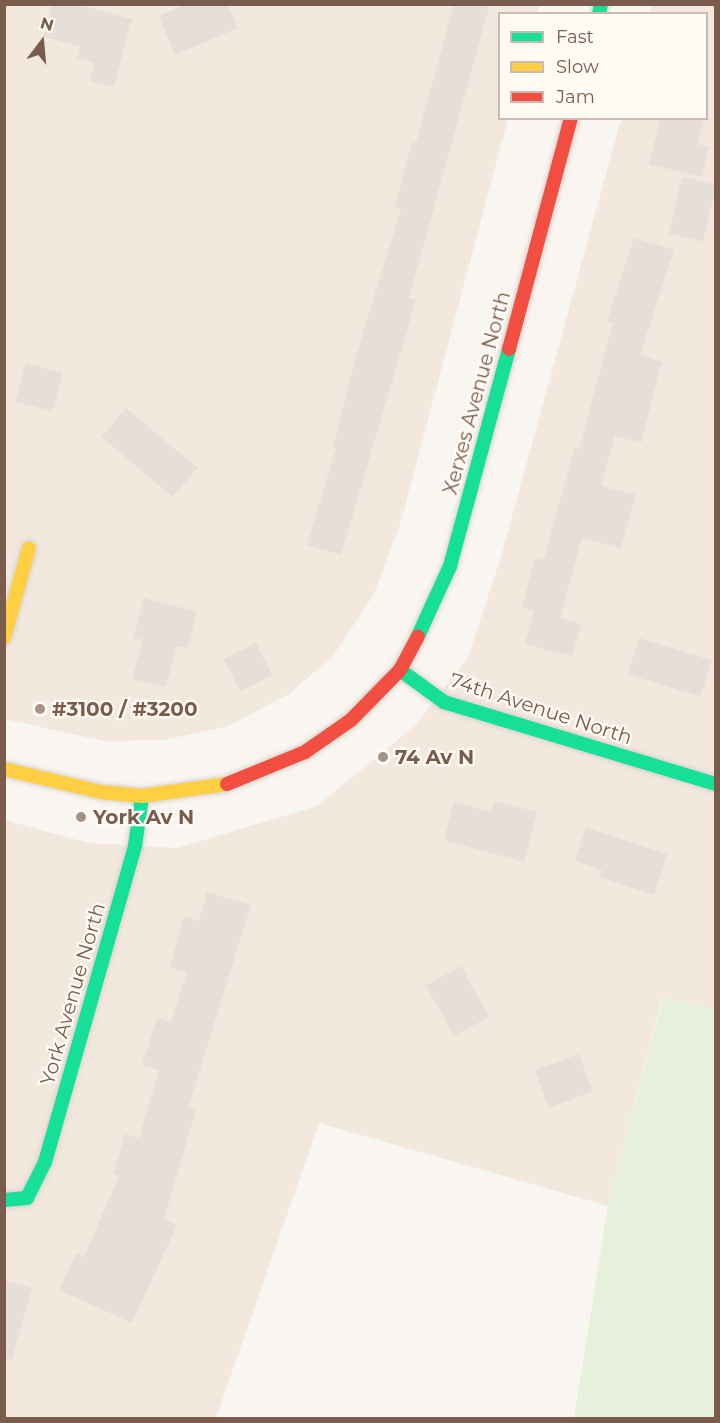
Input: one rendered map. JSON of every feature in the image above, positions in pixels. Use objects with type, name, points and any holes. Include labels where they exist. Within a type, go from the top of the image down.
[{"type":"street","name":"Xerxes Avenue North","points":[[400,670],[433,608],[453,557],[569,120]]},
{"type":"street","points":[[4,639],[29,548]]},
{"type":"street","name":"74th Avenue North","points":[[400,670],[444,702],[716,784]]},
{"type":"street","points":[[4,769],[66,786],[142,796],[207,790],[276,767],[351,720],[400,670]]},
{"type":"street","name":"York Avenue North","points":[[4,1200],[27,1198],[45,1162],[135,846],[142,796]]},
{"type":"shaded area","points":[[4,5],[539,5],[537,12],[498,12],[498,120],[508,120],[400,525],[374,594],[333,656],[289,694],[228,726],[164,740],[104,741],[5,719]]},
{"type":"shaded area","points":[[652,5],[715,5],[715,1010],[662,997],[608,1206],[319,1123],[216,1418],[5,1418],[4,820],[89,843],[177,848],[317,806],[416,725],[468,657],[501,557],[621,120],[708,120],[708,12],[650,12]]},
{"type":"green space","points":[[663,997],[715,1010],[715,1418],[574,1418],[608,1206]]},
{"type":"building","points":[[52,4],[75,4],[132,19],[114,87],[90,81],[94,62],[77,58],[80,46],[44,37]]},
{"type":"building","points":[[186,4],[228,4],[238,28],[175,55],[159,16]]},
{"type":"building","points":[[454,4],[490,4],[409,298],[416,300],[341,555],[307,545],[336,448],[333,447],[356,356],[401,209],[395,207],[412,142],[416,143]]},
{"type":"building","points":[[660,120],[703,120],[697,144],[709,147],[701,177],[649,164]]},
{"type":"building","points":[[682,177],[716,185],[703,241],[669,234]]},
{"type":"building","points":[[634,238],[674,250],[640,355],[662,362],[641,443],[615,436],[601,486],[636,495],[621,548],[582,538],[560,618],[581,624],[572,656],[525,644],[534,611],[522,607],[535,558],[544,560],[574,448],[579,449],[613,323],[607,321]]},
{"type":"building","points":[[26,363],[63,373],[52,411],[16,402]]},
{"type":"building","points":[[126,408],[197,468],[173,497],[102,437]]},
{"type":"building","points":[[144,598],[197,612],[187,648],[177,646],[166,687],[132,679],[143,640],[133,638]]},
{"type":"building","points":[[639,638],[712,660],[701,697],[628,674]]},
{"type":"building","points":[[256,643],[272,675],[240,691],[224,659]]},
{"type":"building","points":[[494,801],[537,812],[524,862],[444,840],[454,802],[491,812]]},
{"type":"building","points":[[586,827],[667,854],[654,895],[600,877],[602,870],[575,861]]},
{"type":"building","points":[[207,892],[251,905],[188,1108],[196,1110],[164,1219],[177,1225],[132,1323],[59,1290],[76,1253],[84,1257],[119,1176],[113,1174],[125,1134],[139,1138],[159,1070],[142,1065],[157,1018],[171,1022],[187,972],[170,967],[184,917],[199,921]]},
{"type":"building","points":[[461,966],[489,1017],[454,1036],[426,985]]},
{"type":"building","points":[[579,1054],[593,1092],[549,1108],[535,1070]]},
{"type":"building","points":[[4,1280],[32,1288],[12,1359],[4,1358]]},
{"type":"traffic: fast","points":[[599,12],[601,4]]},
{"type":"traffic: fast","points":[[418,636],[450,566],[509,349]]},
{"type":"traffic: fast","points":[[400,670],[444,702],[716,784]]},
{"type":"traffic: fast","points":[[4,1200],[27,1198],[45,1162],[135,846],[142,796]]},
{"type":"traffic: slow","points":[[4,638],[29,548]]},
{"type":"traffic: slow","points":[[4,769],[101,792],[142,796],[227,784]]},
{"type":"traffic: jam","points":[[509,349],[570,120]]},
{"type":"traffic: jam","points":[[227,784],[305,752],[351,720],[400,670],[418,636]]},
{"type":"place","name":"#3100 / #3200","points":[[40,709]]},
{"type":"place","name":"74 Av N","points":[[383,757]]},
{"type":"place","name":"York Av N","points":[[81,817]]}]
